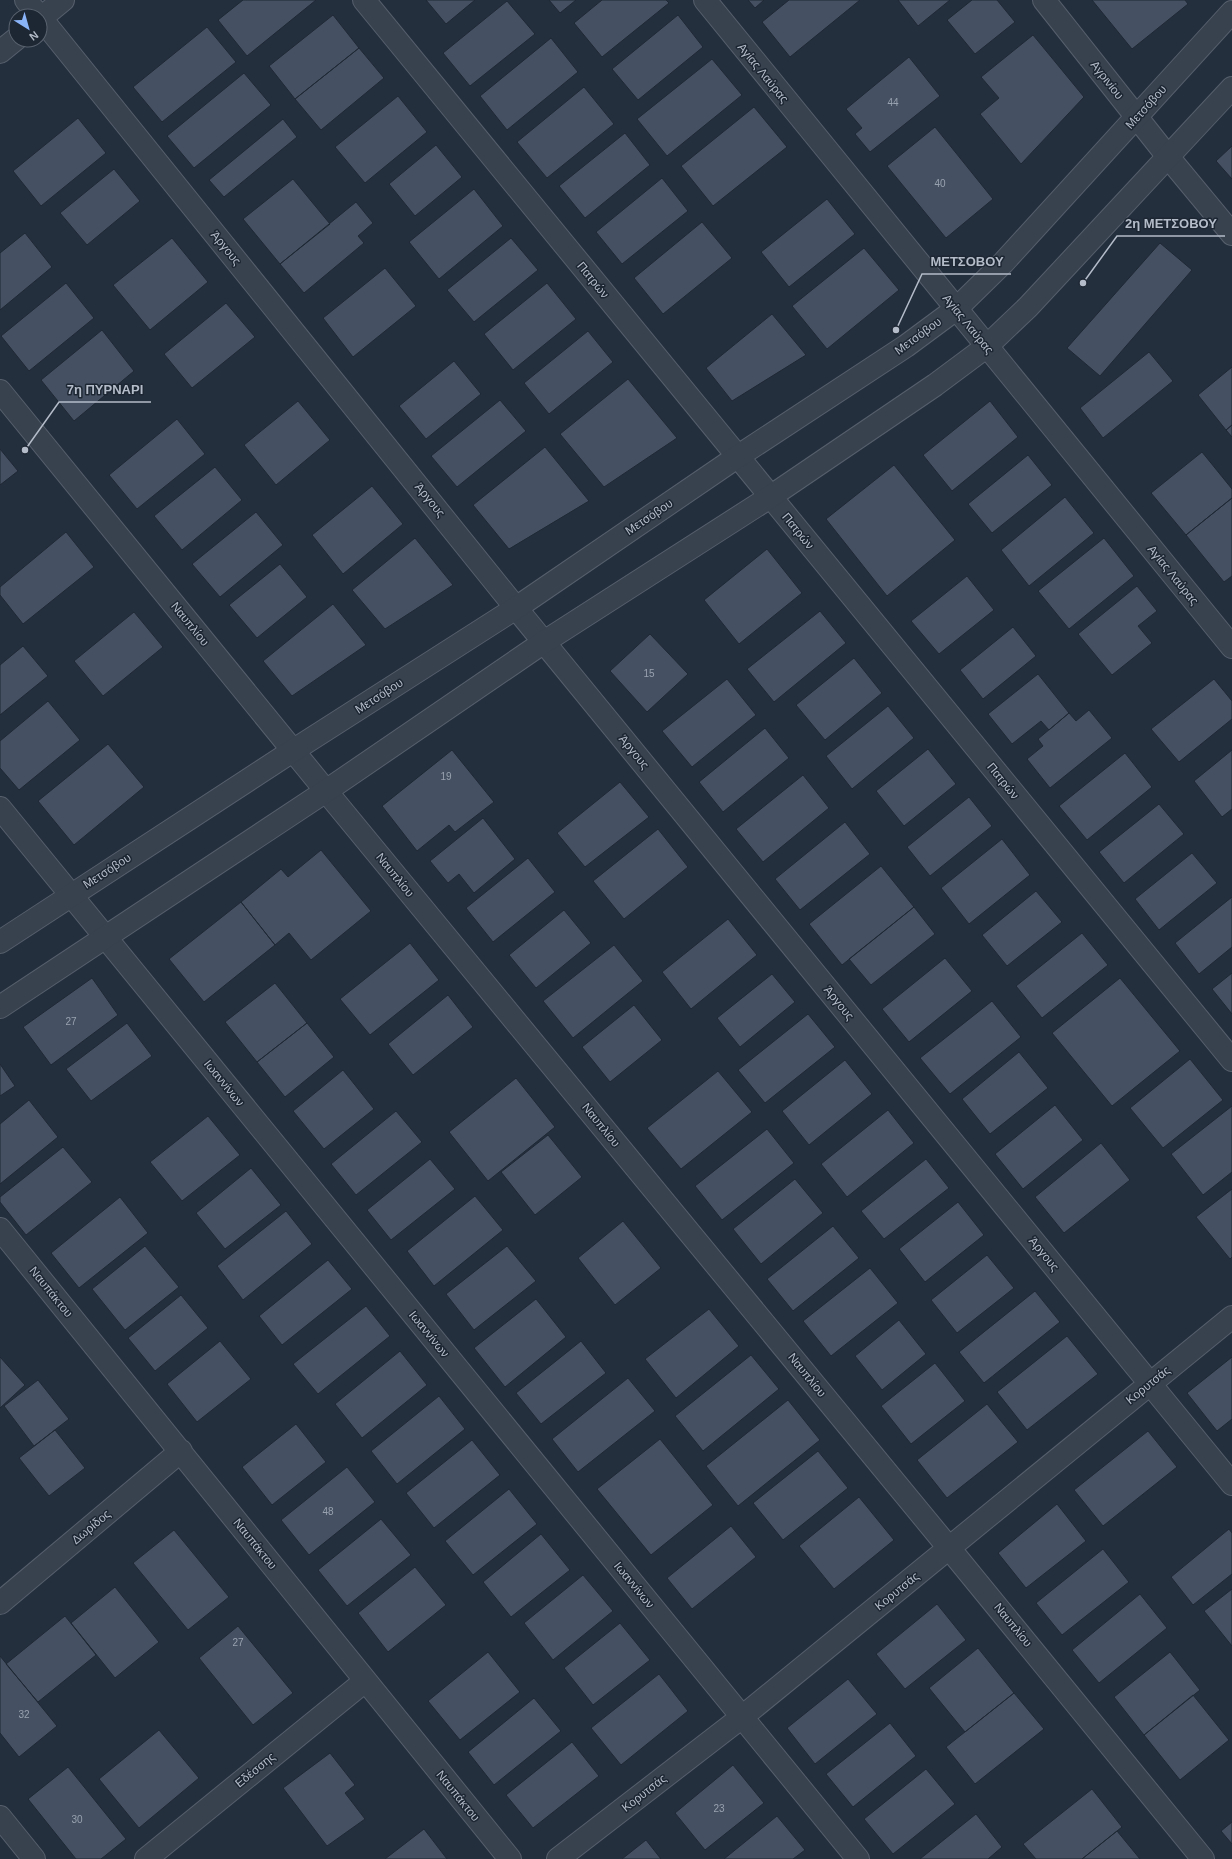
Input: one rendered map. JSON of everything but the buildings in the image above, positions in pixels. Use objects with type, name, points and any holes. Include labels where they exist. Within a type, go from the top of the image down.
[{"type":"street","name":"Άργους","points":[[26,0],[32,8]]},
{"type":"street","points":[[48,12],[63,0]]},
{"type":"street","name":"Πατρών","points":[[364,0],[1232,1060]]},
{"type":"street","name":"Αγίας Λαύρας","points":[[704,0],[1232,647]]},
{"type":"street","name":"Αγρινίου","points":[[1044,0],[1168,158],[1232,234]]},
{"type":"street","name":"Μετσόβου","points":[[0,942],[294,750],[516,608],[737,457],[906,346],[956,309],[1003,263],[1137,118],[1232,12]]},
{"type":"street","name":"Άργους","points":[[48,28],[516,608],[1232,1484]]},
{"type":"street","points":[[0,52],[8,45]]},
{"type":"street","points":[[0,1007],[326,791],[544,642],[770,497],[935,385],[986,347],[1028,307],[1232,88]]},
{"type":"street","name":"Ναυπλίου","points":[[0,391],[326,791],[1203,1859]]},
{"type":"street","name":"Ιωαννίνων","points":[[0,808],[858,1859]]},
{"type":"street","name":"Ναυπάκτου","points":[[0,1229],[181,1451],[364,1681],[510,1859]]},
{"type":"street","name":"Κορυτσάς","points":[[558,1859],[742,1717],[1232,1317]]},
{"type":"street","name":"Δωρίδος","points":[[0,1603],[181,1451]]},
{"type":"street","name":"Εδέσσης","points":[[146,1859],[364,1681]]},
{"type":"street","points":[[0,1817],[34,1859]]},
{"type":"place","name":"2η ΜΕΤΣΟΒΟΥ","points":[[1083,283]]},
{"type":"place","name":"ΜΕΤΣΟΒΟΥ","points":[[896,330]]},
{"type":"place","name":"7η ΠΥΡΝΑΡΙ","points":[[25,450]]}]
